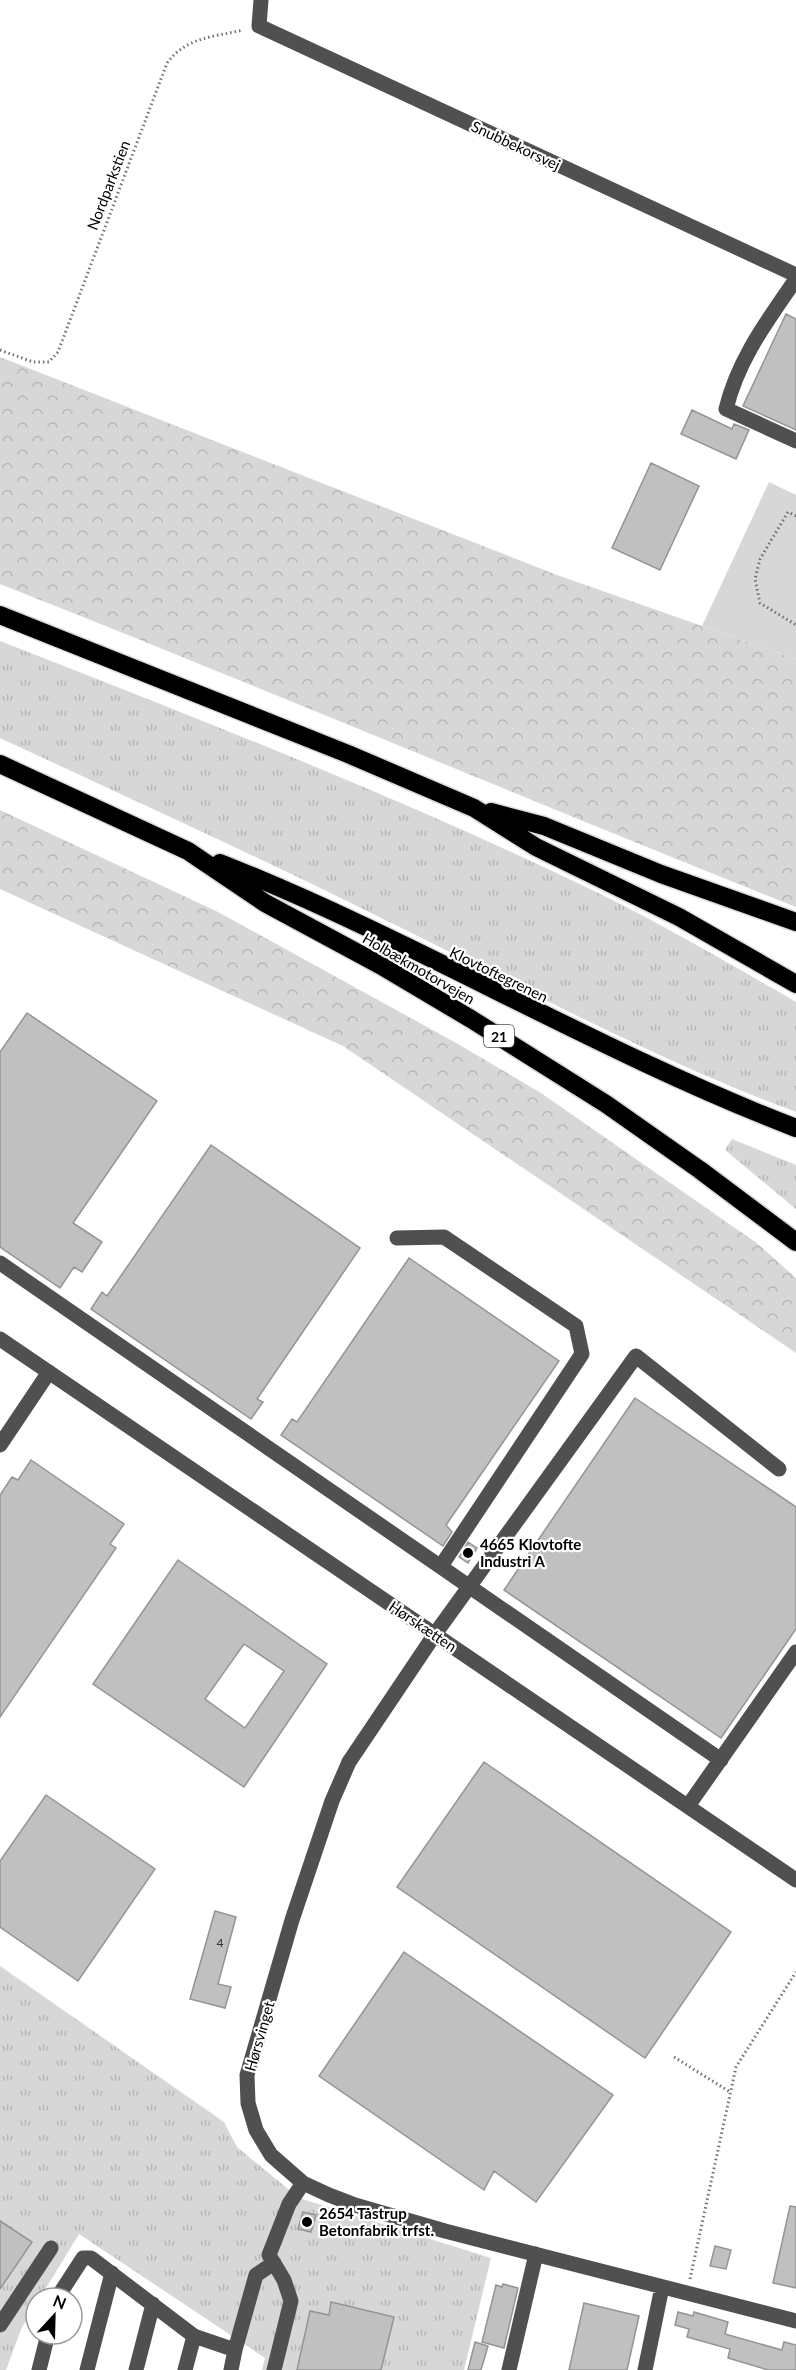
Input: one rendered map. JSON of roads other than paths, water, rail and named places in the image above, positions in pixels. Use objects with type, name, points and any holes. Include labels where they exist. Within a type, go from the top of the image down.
[{"type":"highway","points":[[0,615],[338,750],[474,808],[544,826],[671,878],[796,922]]},
{"type":"highway","name":"Holbækmotorvejen","points":[[0,764],[188,851],[265,903],[398,976],[559,1074],[672,1150],[796,1242]]},
{"type":"highway","points":[[474,808],[536,847],[679,917],[796,984]]},
{"type":"highway","name":"Klovtoftegrenen","points":[[188,851],[272,884],[598,1042],[746,1109],[796,1128]]},
{"type":"street","name":"Snubbekorsvej","points":[[261,0],[259,26],[796,277]]},
{"type":"street","points":[[796,277],[753,342],[732,386],[726,409],[796,441]]},
{"type":"street","points":[[397,1238],[444,1237],[576,1326],[582,1354],[441,1566]]},
{"type":"street","points":[[0,1263],[721,1760]]},
{"type":"street","name":"Hørskætten","points":[[0,1339],[796,1880]]},
{"type":"street","name":"Hørsvinget","points":[[779,1469],[636,1356],[435,1634],[349,1762],[332,1801],[292,1920],[247,2075],[248,2103],[256,2130],[271,2155],[303,2183],[355,2205],[445,2231],[796,2321]]},
{"type":"street","points":[[0,1445],[49,1372]]},
{"type":"street","points":[[688,1806],[796,1652]]},
{"type":"street","points":[[274,2370],[291,2301],[284,2280],[269,2255],[289,2204],[303,2183]]},
{"type":"street","points":[[0,2325],[51,2248]]},
{"type":"street","points":[[509,2370],[536,2254]]},
{"type":"street","points":[[65,2286],[83,2258],[91,2258],[194,2336],[235,2350]]},
{"type":"street","points":[[231,2370],[256,2275],[274,2263]]},
{"type":"street","points":[[87,2370],[112,2274]]},
{"type":"street","points":[[645,2370],[665,2288]]},
{"type":"street","points":[[136,2370],[153,2304]]},
{"type":"street","points":[[185,2370],[194,2336]]},
{"type":"street","points":[[39,2370],[45,2346]]},
{"type":"place","name":"4665 Klovtofte Industri A","points":[[468,1553]]},
{"type":"place","name":"2654 Tåstrup Betonfabrik trfst.","points":[[307,2222]]}]
